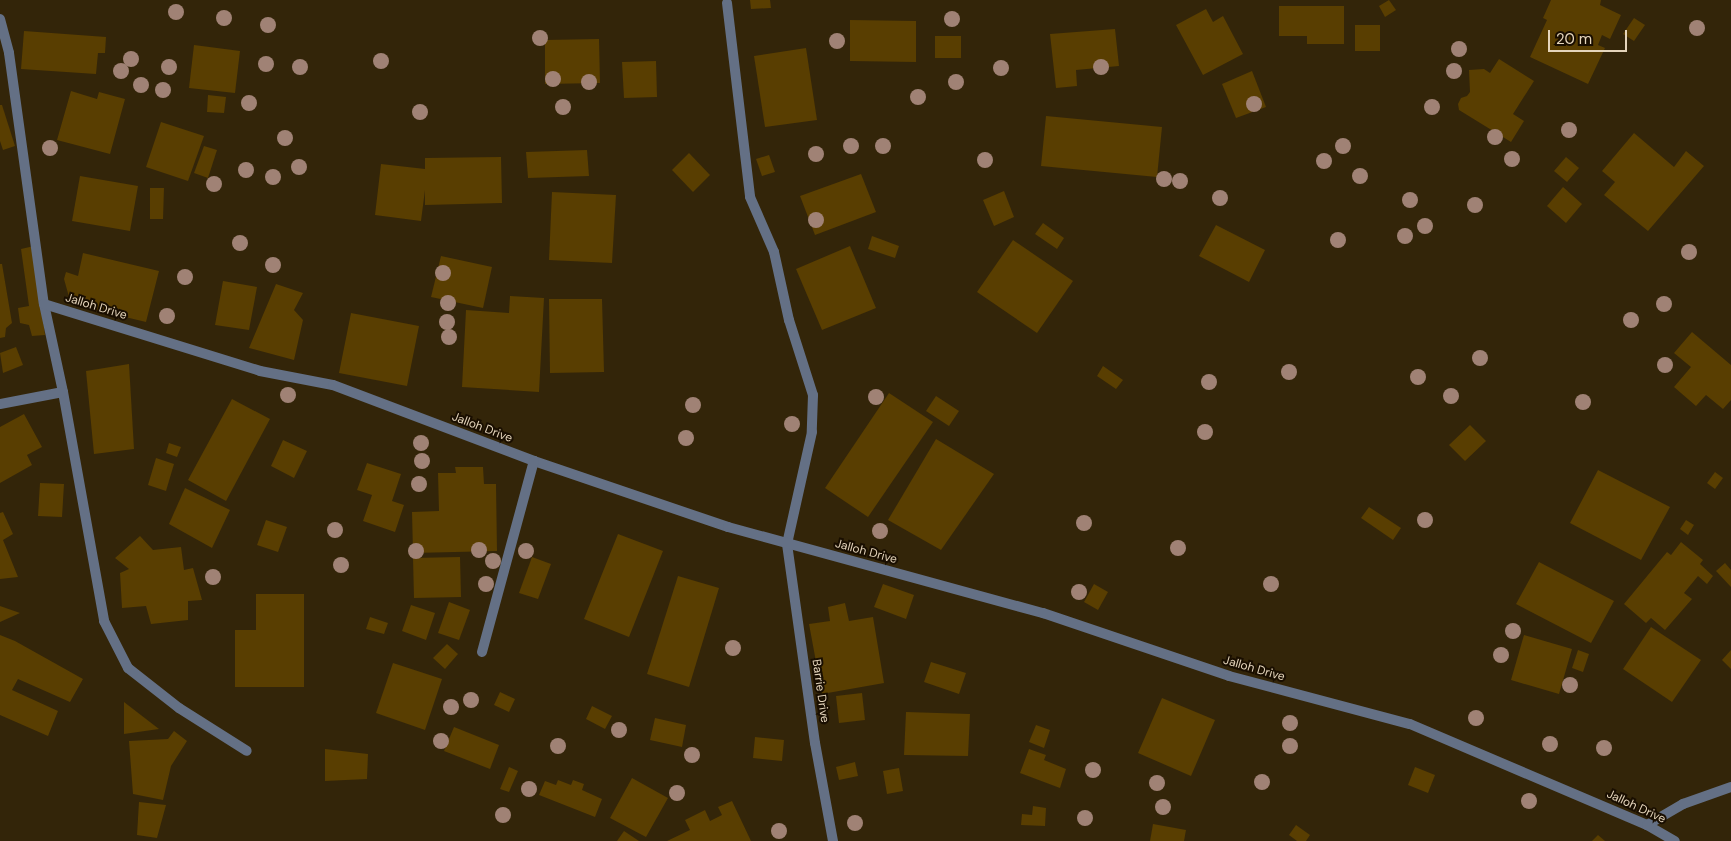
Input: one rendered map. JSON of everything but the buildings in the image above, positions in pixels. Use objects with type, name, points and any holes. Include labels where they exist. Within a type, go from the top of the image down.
[{"type":"street","points":[[727,3],[750,197],[774,252],[789,320],[813,395],[812,432],[787,544]]},
{"type":"street","points":[[0,19],[9,53],[44,304],[64,392],[104,621],[128,668],[178,708],[247,751]]},
{"type":"street","name":"Jalloh Drive","points":[[44,304],[260,371],[333,385],[534,461],[728,527],[1043,614],[1229,676],[1410,724],[1647,825],[1675,841]]},
{"type":"street","points":[[0,404],[64,392]]},
{"type":"street","points":[[482,652],[534,461]]},
{"type":"street","name":"Barrie Drive","points":[[787,544],[815,743],[833,841]]},
{"type":"street","points":[[1647,825],[1683,804],[1731,787]]}]
